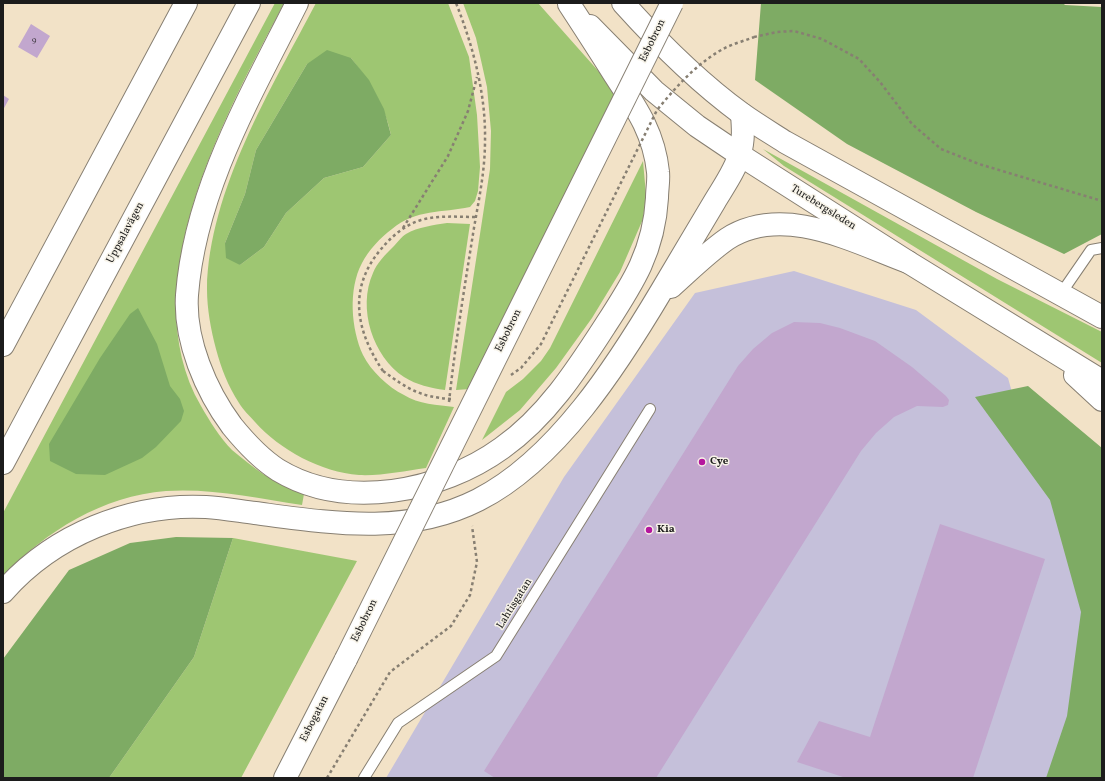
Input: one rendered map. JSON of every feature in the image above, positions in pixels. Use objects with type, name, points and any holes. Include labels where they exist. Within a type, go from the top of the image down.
[{"type":"main road","points":[[156,58],[181,3]]},
{"type":"main road","points":[[3,345],[186,3]]},
{"type":"main road","name":"Uppsalavägen","points":[[3,463],[249,3]]},
{"type":"main road","points":[[297,3],[228,142],[206,200],[192,261],[187,298],[191,340],[201,372],[219,408],[245,442],[278,469],[309,484],[344,490],[379,493],[414,488],[443,480],[472,466],[503,448],[533,422],[558,394],[587,354],[630,288],[648,250],[656,210],[658,174],[651,137],[636,108],[569,3]]},
{"type":"main road","name":"Turebergsleden","points":[[569,3],[654,91],[697,126],[908,262],[1102,381]]},
{"type":"main road","points":[[623,3],[711,90],[742,114],[785,142],[1102,317]]},
{"type":"main road","name":"Esbobron","points":[[346,659],[672,3]]},
{"type":"main road","points":[[3,592],[38,559],[73,536],[134,512],[170,507],[207,507],[329,523],[370,525],[425,519],[467,505],[486,496],[516,475],[562,432],[597,391],[656,299],[725,184],[740,155],[743,136],[742,114]]},
{"type":"main road","points":[[656,299],[728,239],[747,230],[768,224],[787,224],[807,227],[908,262]]},
{"type":"main road","points":[[1042,344],[1102,400]]},
{"type":"main road","name":"Esbogatan","points":[[285,778],[346,659]]},
{"type":"lane","points":[[1060,294],[1092,250],[1102,248]]},
{"type":"lane","name":"Lahtisgatan","points":[[364,778],[398,723],[496,656],[650,409]]},
{"type":"path","points":[[449,406],[454,360],[483,178],[485,140],[478,74],[468,34],[456,3]]},
{"type":"path","points":[[754,37],[777,32],[794,31],[822,39],[859,59],[880,82],[912,124],[941,149],[979,164],[1102,201]]},
{"type":"path","points":[[403,228],[448,156],[468,111],[478,74]]},
{"type":"path","points":[[384,371],[372,354],[363,334],[359,313],[360,292],[365,272],[387,241],[403,228],[420,220],[439,217],[476,217]]},
{"type":"path","points":[[327,778],[390,672],[452,626],[470,595],[477,562],[472,525]]},
{"type":"shaded area","points":[[794,271],[916,310],[1008,378],[1022,428],[1091,563],[1096,639],[1049,778],[386,778],[564,477],[695,293]]},
{"type":"green space","points":[[275,3],[284,3],[237,96],[214,147],[194,200],[181,254],[176,307],[182,358],[201,406],[211,423],[232,450],[251,465],[268,477],[304,494],[302,505],[217,492],[183,490],[143,494],[98,508],[77,518],[38,544],[3,576],[3,513]]},
{"type":"green space","points":[[316,3],[448,3],[469,57],[477,115],[480,167],[478,191],[475,201],[470,207],[430,213],[410,218],[388,232],[371,249],[362,263],[358,273],[353,297],[354,321],[359,345],[366,361],[375,373],[392,388],[410,398],[428,404],[454,407],[426,468],[384,474],[359,475],[345,473],[302,458],[276,442],[242,408],[235,397],[223,370],[212,334],[207,289],[210,252],[219,215],[245,141],[280,70]],"holes":[[[351,58],[376,94],[385,114],[391,135],[363,167],[324,178],[286,213],[264,247],[240,265],[225,243],[245,194],[256,150],[307,64]]]},
{"type":"green space","points":[[463,3],[538,3],[616,91],[470,389],[456,390],[490,169],[491,131],[487,87],[476,38]]},
{"type":"green space","points":[[761,3],[1063,3],[1065,5],[1102,7],[1102,234],[1064,254],[976,212],[847,144],[755,80]]},
{"type":"green space","points":[[327,50],[351,58],[369,80],[384,109],[391,135],[363,167],[324,178],[286,213],[264,247],[240,265],[226,258],[225,243],[245,194],[256,150],[307,64]]},
{"type":"green space","points":[[763,149],[997,279],[1102,332],[1102,363],[784,166]]},
{"type":"green space","points":[[643,161],[646,195],[643,219],[620,272],[592,318],[556,368],[520,410],[482,440],[506,392],[523,379],[541,361],[550,348]]},
{"type":"green space","points":[[447,223],[470,224],[445,390],[414,382],[404,377],[393,368],[376,345],[371,331],[367,301],[368,287],[375,269],[402,237],[421,228]]},
{"type":"green space","points":[[138,308],[157,344],[170,386],[180,399],[184,411],[181,421],[156,447],[142,458],[105,475],[76,474],[50,461],[49,444],[100,358],[130,314]]},
{"type":"green space","points":[[1028,386],[1102,448],[1102,778],[1046,778],[1067,716],[1081,612],[1050,500],[975,397]]},
{"type":"green space","points":[[176,537],[233,538],[194,657],[109,778],[3,778],[3,659],[69,570],[130,543]]},
{"type":"green space","points":[[233,538],[357,561],[241,778],[109,778],[194,657]]},
{"type":"building","points":[[31,24],[50,36],[37,58],[18,47]]},
{"type":"building","points":[[3,95],[9,99],[3,110]]},
{"type":"building","points":[[794,322],[820,323],[840,328],[875,341],[912,367],[946,396],[949,400],[948,405],[943,407],[917,406],[894,417],[876,433],[861,451],[656,778],[495,778],[484,771],[738,366],[753,349],[772,333]]},
{"type":"building","points":[[940,524],[1045,559],[973,778],[846,778],[797,762],[819,721],[870,737]]},
{"type":"place","name":"Cye","points":[[702,462]]},
{"type":"place","name":"Kia","points":[[649,530]]}]
